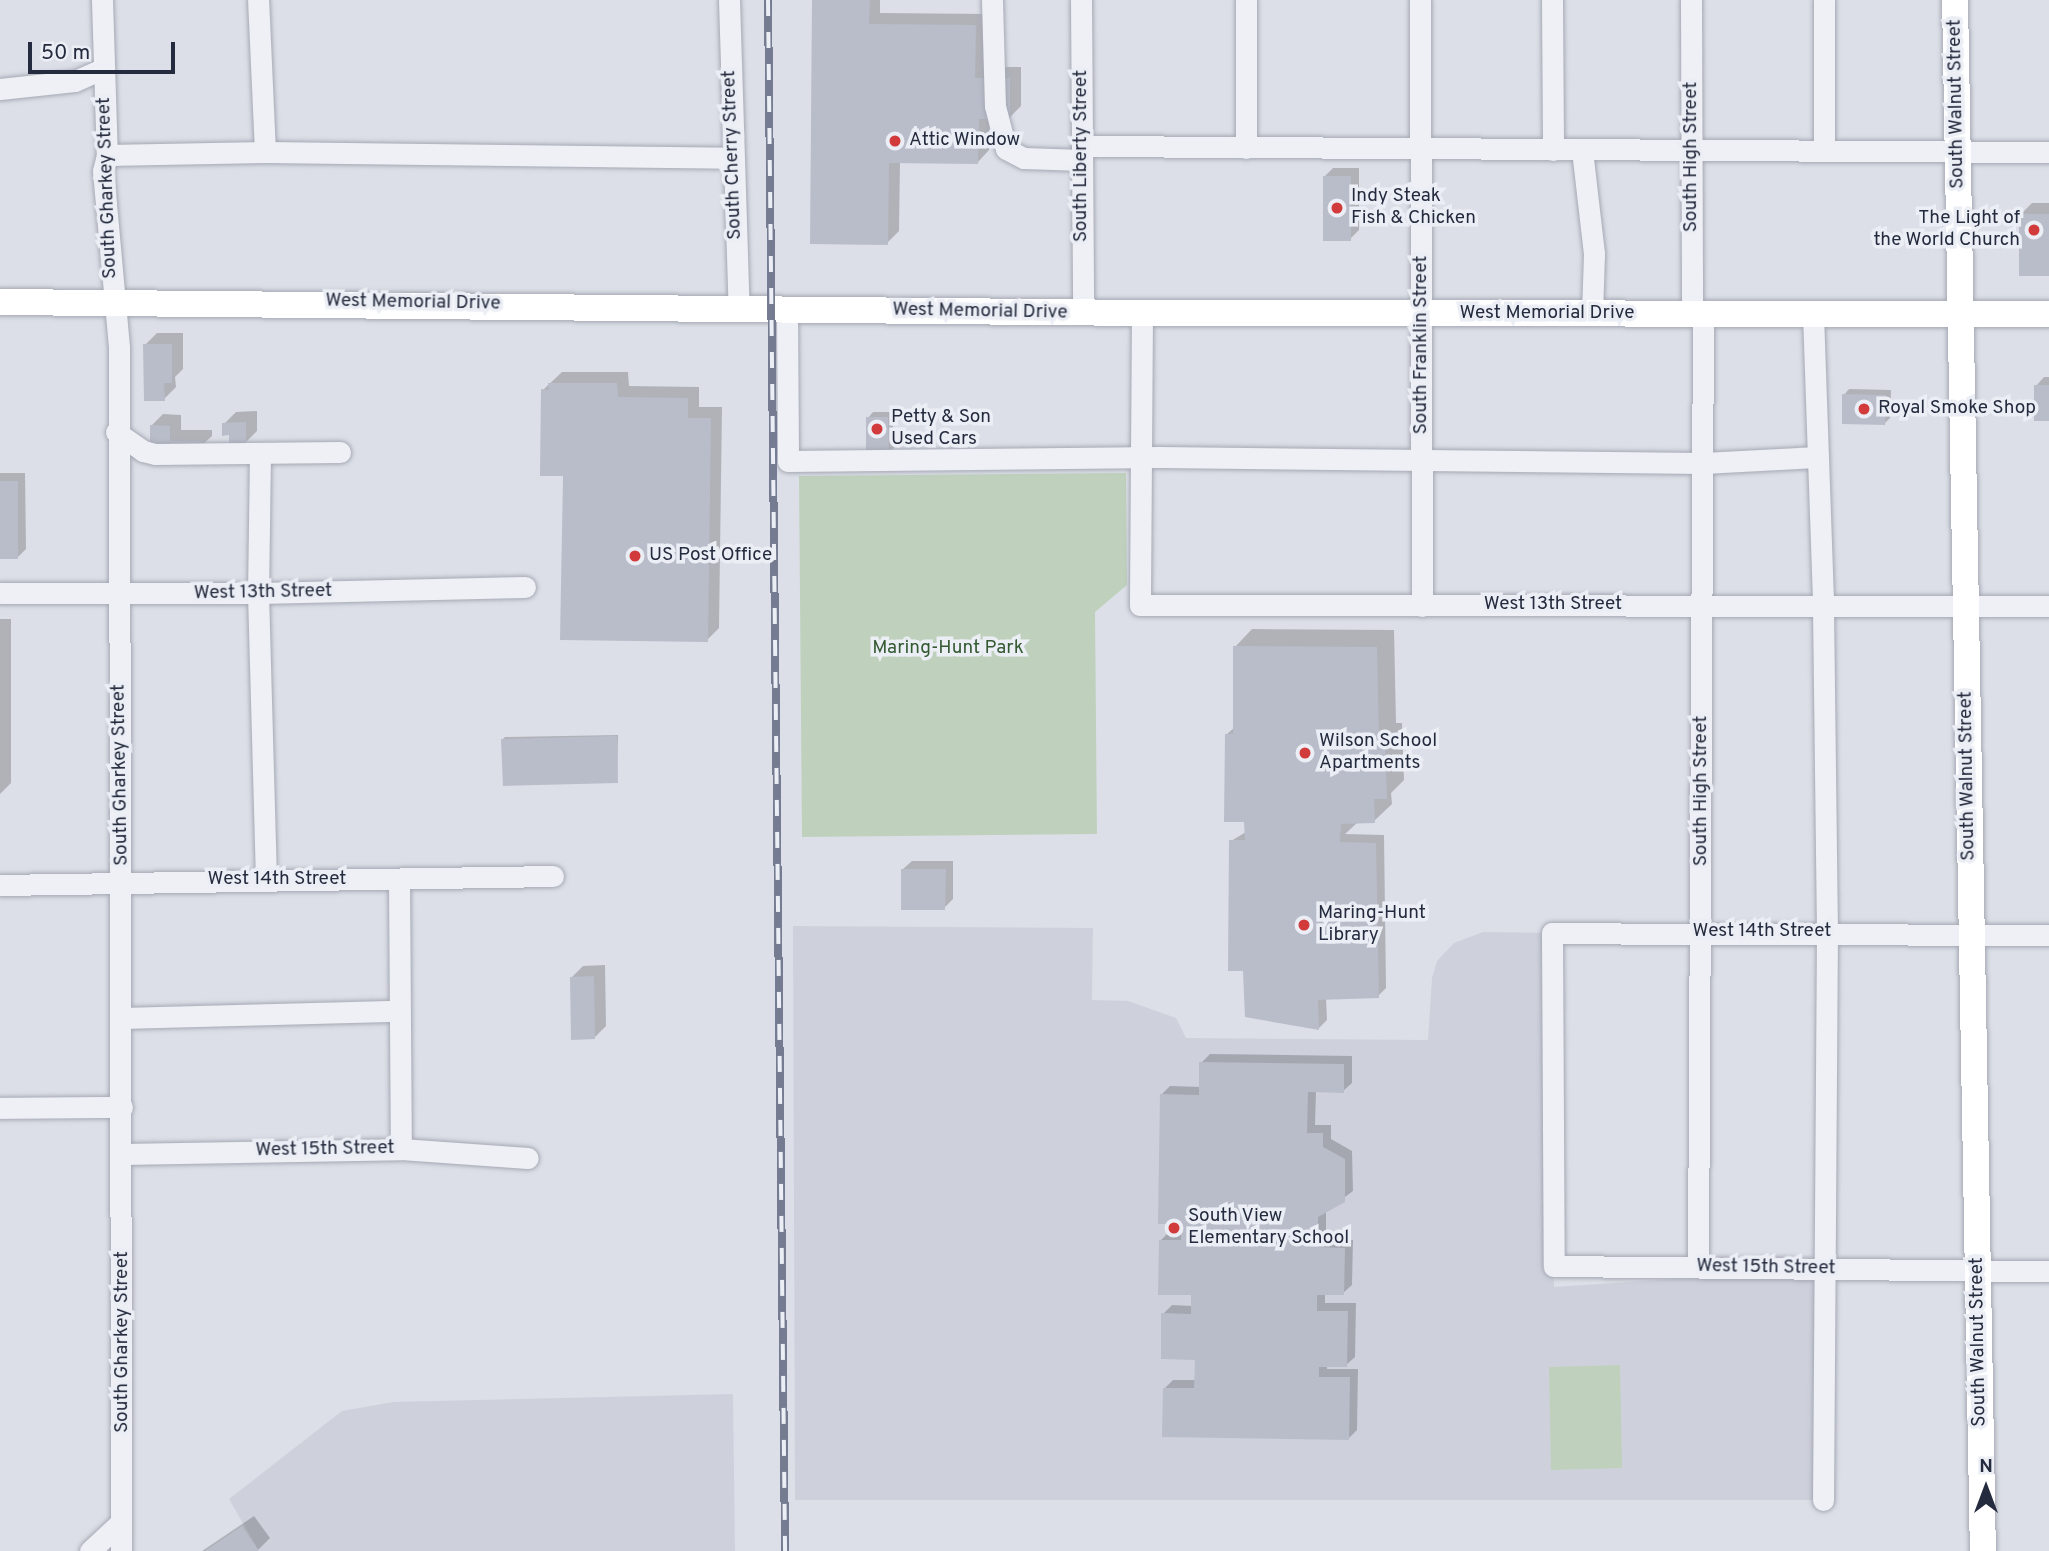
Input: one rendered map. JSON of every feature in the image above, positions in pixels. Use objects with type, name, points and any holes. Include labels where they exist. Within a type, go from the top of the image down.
[{"type":"main road","name":"South Walnut Street","points":[[1955,0],[1983,1551]]},
{"type":"main road","name":"West Memorial Drive","points":[[0,302],[500,303],[739,310],[1083,313],[2049,314]]},
{"type":"street","name":"South Gharkey Street","points":[[102,0],[107,155],[103,170],[112,303],[119,347],[116,432],[122,881],[121,1551]]},
{"type":"street","points":[[258,0],[265,152]]},
{"type":"street","name":"South Cherry Street","points":[[729,0],[739,310]]},
{"type":"street","points":[[992,0],[995,106],[1006,149],[1024,158],[1082,153],[1246,148],[2049,152]]},
{"type":"street","name":"South Liberty Street","points":[[1081,0],[1083,313]]},
{"type":"street","points":[[1246,0],[1246,148]]},
{"type":"street","name":"South Franklin Street","points":[[1420,0],[1422,606]]},
{"type":"street","points":[[1552,0],[1553,150]]},
{"type":"street","name":"South High Street","points":[[1691,0],[1692,151],[1703,463],[1698,1266]]},
{"type":"street","points":[[1824,0],[1824,151]]},
{"type":"street","points":[[0,89],[75,80],[104,68]]},
{"type":"street","points":[[1582,150],[1594,254],[1592,314]]},
{"type":"street","points":[[107,155],[265,152],[732,158]]},
{"type":"street","points":[[787,310],[788,461],[1141,457],[1703,463],[1818,457]]},
{"type":"street","points":[[1141,457],[1142,313]]},
{"type":"street","points":[[1813,314],[1823,606],[1827,932],[1823,1500]]},
{"type":"street","points":[[116,432],[143,451],[155,454],[340,452]]},
{"type":"street","points":[[260,453],[258,593],[266,880]]},
{"type":"street","name":"West 13th Street","points":[[1141,457],[1140,605],[2049,606]]},
{"type":"street","name":"West 13th Street","points":[[0,593],[258,593],[525,587]]},
{"type":"street","name":"West 14th Street","points":[[0,886],[122,881],[553,876]]},
{"type":"street","points":[[399,879],[401,1149]]},
{"type":"street","name":"West 14th Street","points":[[1554,1266],[1552,933],[1827,932],[2049,935]]},
{"type":"street","points":[[122,1018],[398,1011]]},
{"type":"street","points":[[0,1108],[122,1107]]},
{"type":"street","name":"West 15th Street","points":[[122,1154],[401,1149],[528,1158]]},
{"type":"street","name":"West 15th Street","points":[[1554,1266],[2049,1271]]},
{"type":"street","points":[[90,1551],[119,1524]]},
{"type":"shaded area","name":"South View Elementary School","points":[[793,926],[1093,928],[1092,1000],[1128,1001],[1176,1018],[1186,1038],[1428,1040],[1432,978],[1437,961],[1454,943],[1483,932],[1552,933],[1554,1287],[1825,1269],[1823,1500],[795,1500]]},
{"type":"shaded area","points":[[733,1394],[735,1551],[259,1551],[229,1499],[342,1411],[393,1402]]},
{"type":"green space","name":"Maring-Hunt Park","points":[[1126,473],[1127,585],[1095,612],[1097,834],[802,837],[799,476]]},
{"type":"green space","points":[[1620,1365],[1622,1468],[1551,1470],[1549,1367]]},
{"type":"building","name":"Attic Window","points":[[812,0],[870,0],[869,24],[976,25],[975,78],[1010,78],[1010,119],[979,119],[978,164],[889,163],[888,245],[810,244]]},
{"type":"building","name":"Indy Steak Fish & Chicken","points":[[1323,176],[1351,176],[1351,241],[1323,241]]},
{"type":"building","name":"The Light of the World Church","points":[[2019,214],[2049,214],[2049,276],[2019,276]]},
{"type":"building","points":[[143,344],[172,344],[172,383],[164,383],[165,401],[144,401]]},
{"type":"building","name":"US Post Office","points":[[548,383],[617,383],[618,397],[688,398],[688,418],[711,418],[708,642],[560,640],[563,476],[540,476],[541,389],[549,390]]},
{"type":"building","points":[[2034,385],[2049,385],[2049,421],[2034,421]]},
{"type":"building","name":"Royal Smoke Shop","points":[[1842,394],[1886,395],[1885,425],[1842,424]]},
{"type":"building","name":"Petty & Son Used Cars","points":[[866,417],[888,417],[889,455],[866,456]]},
{"type":"building","points":[[246,422],[246,444],[229,444],[229,435],[222,436],[222,423]]},
{"type":"building","points":[[150,425],[170,426],[170,441],[201,441],[201,449],[150,449]]},
{"type":"building","points":[[0,481],[18,481],[18,559],[0,559]]},
{"type":"building","points":[[1233,646],[1377,647],[1379,740],[1385,740],[1387,799],[1374,799],[1375,823],[1341,824],[1340,842],[1376,843],[1379,998],[1318,1000],[1319,1030],[1245,1017],[1243,971],[1228,971],[1229,840],[1245,840],[1244,822],[1224,822],[1225,734],[1233,734]]},
{"type":"building","points":[[617,736],[618,783],[503,786],[501,739]]},
{"type":"building","points":[[901,869],[946,869],[945,910],[901,910]]},
{"type":"building","points":[[594,976],[595,1039],[571,1040],[570,977]]},
{"type":"building","name":"South View Elementary School","points":[[1199,1062],[1344,1064],[1344,1093],[1308,1092],[1307,1133],[1323,1133],[1323,1147],[1345,1159],[1345,1202],[1318,1217],[1318,1247],[1345,1248],[1344,1295],[1317,1295],[1317,1311],[1348,1311],[1347,1367],[1319,1367],[1319,1377],[1350,1377],[1349,1440],[1162,1437],[1163,1388],[1194,1388],[1195,1360],[1161,1359],[1161,1313],[1191,1314],[1191,1295],[1158,1295],[1159,1240],[1181,1240],[1181,1224],[1158,1224],[1160,1094],[1199,1095]]},
{"type":"building","points":[[242,1526],[259,1551],[205,1551]]},
{"type":"railway","points":[[768,0],[785,1551]]},
{"type":"place","name":"Attic Window","points":[[895,141]]},
{"type":"place","name":"Indy Steak Fish & Chicken","points":[[1337,208]]},
{"type":"place","name":"The Light of the World Church","points":[[2034,230]]},
{"type":"place","name":"Royal Smoke Shop","points":[[1864,409]]},
{"type":"place","name":"Petty & Son Used Cars","points":[[877,429]]},
{"type":"place","name":"US Post Office","points":[[635,556]]},
{"type":"place","name":"Wilson School Apartments","points":[[1305,753]]},
{"type":"place","name":"Maring-Hunt Library","points":[[1304,925]]},
{"type":"place","name":"South View Elementary School","points":[[1174,1228]]}]
